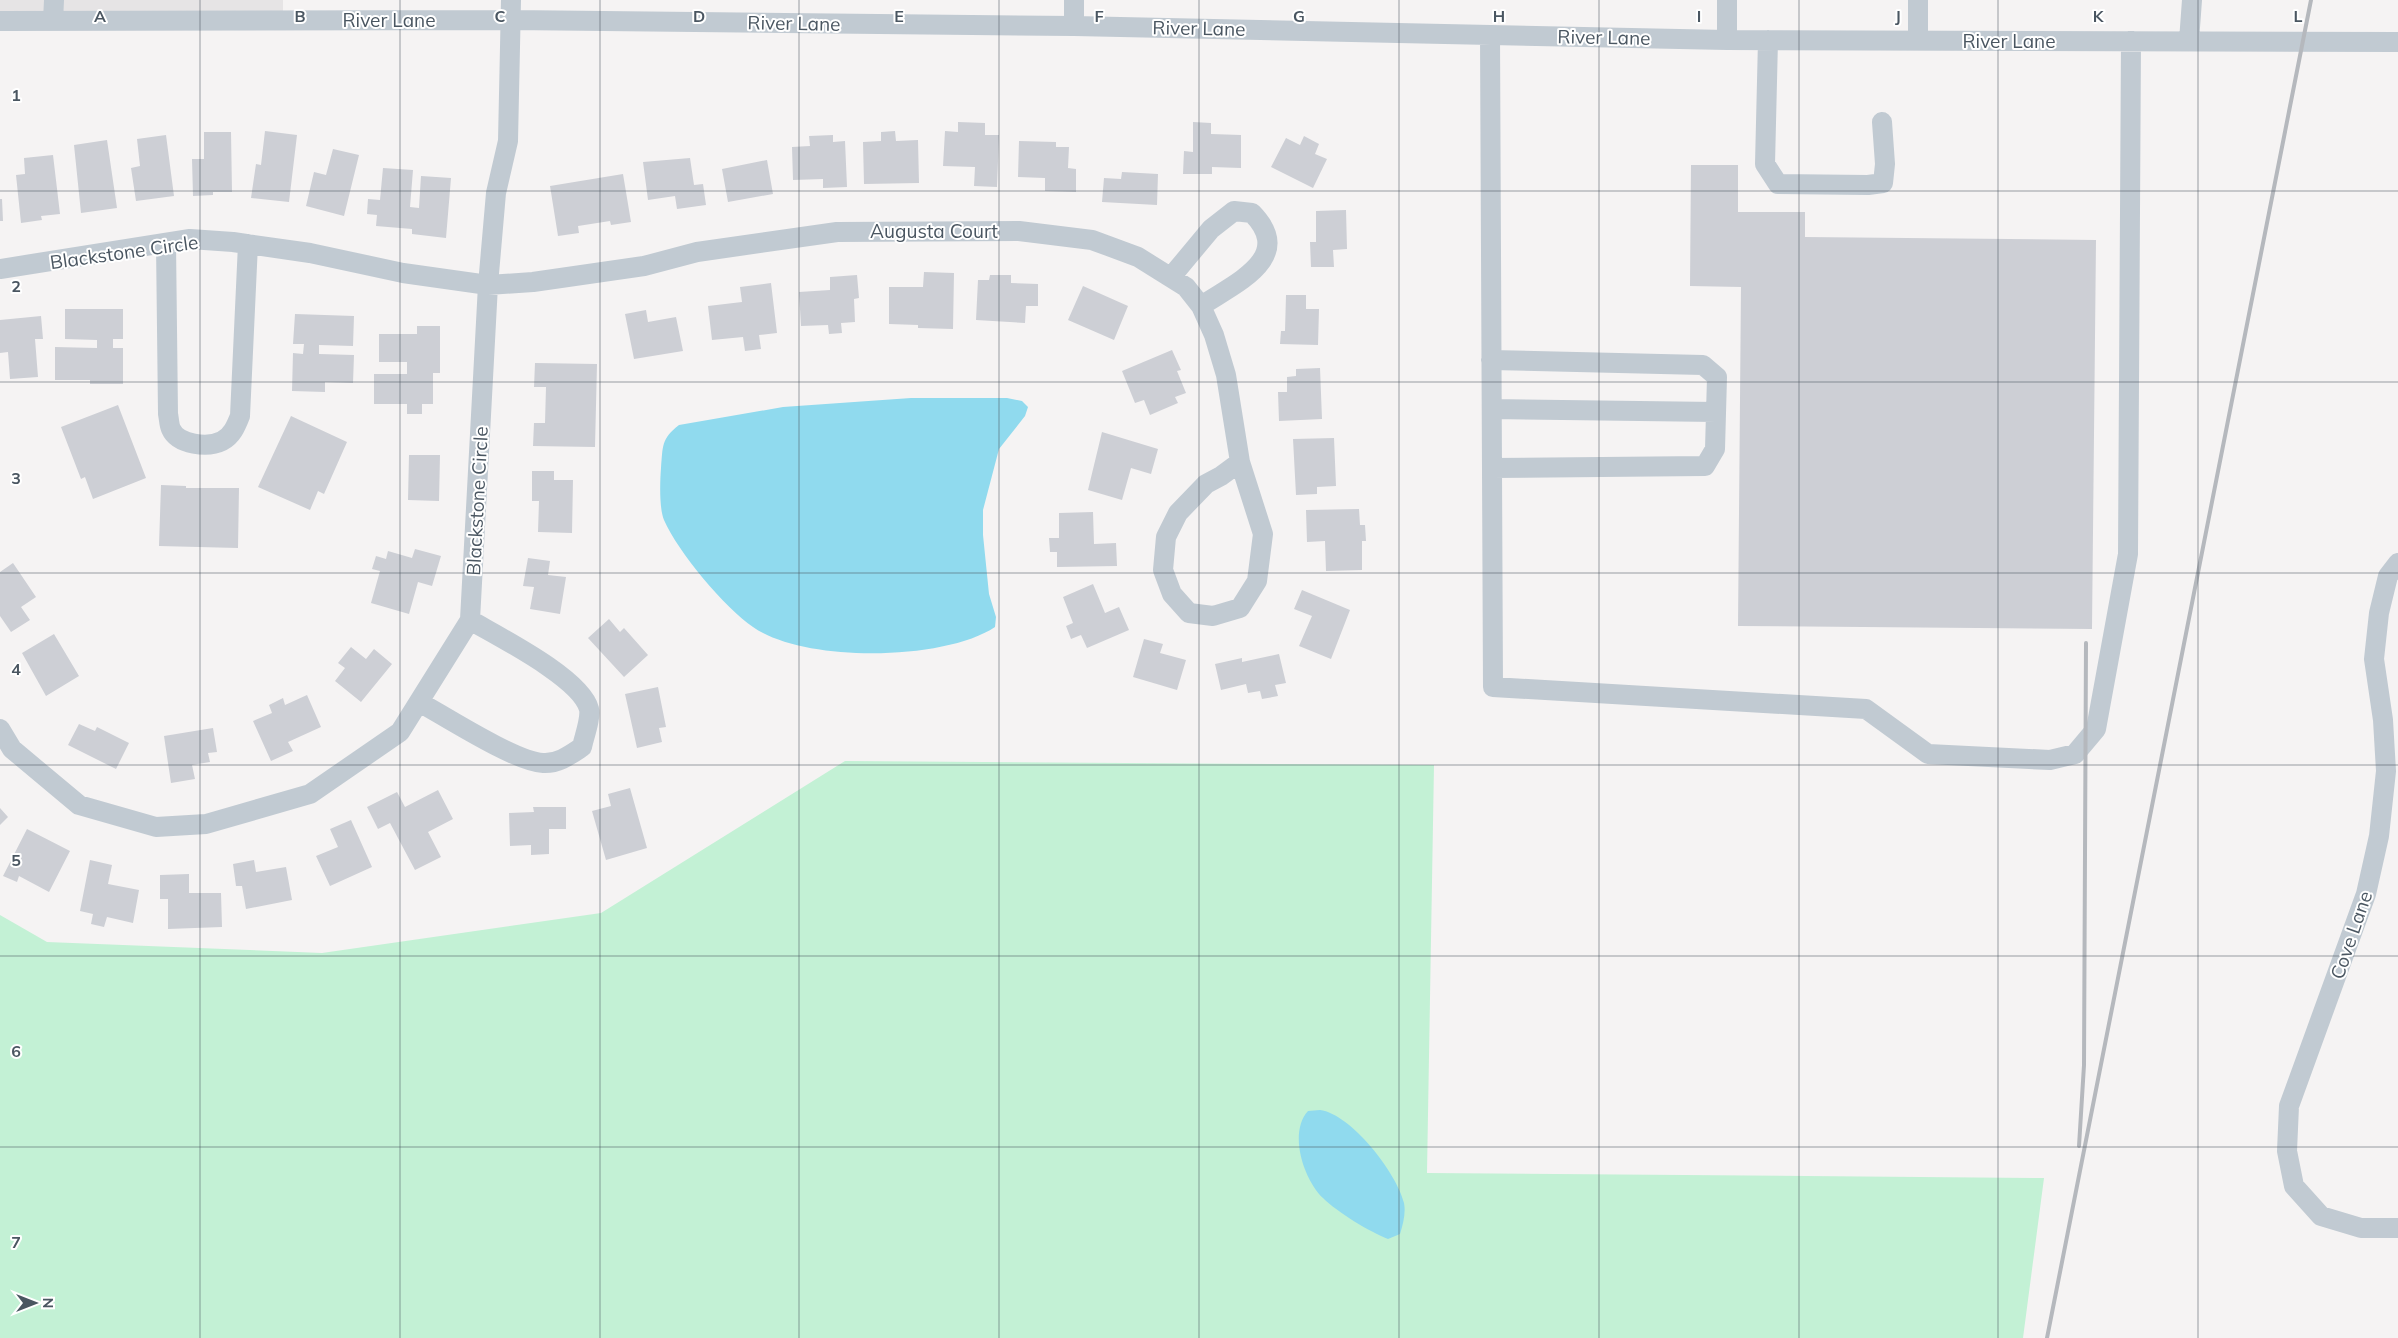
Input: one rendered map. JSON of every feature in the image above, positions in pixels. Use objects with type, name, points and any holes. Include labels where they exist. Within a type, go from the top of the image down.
[{"type":"street","points":[[54,0],[54,21]]},
{"type":"street","points":[[488,285],[496,193],[508,141],[511,0]]},
{"type":"street","points":[[1074,0],[1074,26]]},
{"type":"street","points":[[1727,0],[1727,40]]},
{"type":"street","points":[[1918,0],[1918,40]]},
{"type":"street","points":[[2189,41],[2192,0]]},
{"type":"street","name":"River Lane","points":[[0,21],[511,20],[1074,26],[1727,40],[2398,42]]},
{"type":"street","points":[[1490,35],[1493,688],[1866,709],[1928,754],[2050,760],[2075,754],[2096,729],[2128,554],[2131,41]]},
{"type":"street","points":[[1768,40],[1765,164],[1778,184],[1868,185],[1882,183],[1885,164],[1882,122]]},
{"type":"street","points":[[1171,277],[1211,228],[1234,211],[1252,213],[1264,225],[1269,246],[1259,266],[1202,306]]},
{"type":"street","name":"Augusta Court","points":[[488,285],[533,282],[644,266],[697,252],[846,232],[1019,231],[1092,240],[1138,257],[1186,287],[1202,306],[1214,335],[1226,375],[1240,462],[1262,534],[1257,581],[1240,608],[1213,616],[1189,613],[1172,594],[1163,570],[1166,537],[1178,513],[1206,484],[1240,462]]},
{"type":"street","name":"Blackstone Circle","points":[[0,269],[166,242],[190,240],[248,244],[310,254],[403,273],[488,285],[470,620],[400,732],[310,794],[206,824],[156,827],[79,804],[12,749],[0,729]]},
{"type":"street","points":[[166,242],[169,422],[171,430],[184,442],[203,445],[221,442],[234,430],[240,416],[248,244]]},
{"type":"street","points":[[1491,360],[1703,365],[1717,377],[1716,449],[1705,466],[1492,468]]},
{"type":"street","points":[[1492,409],[1716,412]]},
{"type":"street","name":"Cove Lane","points":[[2398,563],[2388,576],[2379,614],[2374,659],[2383,720],[2386,772],[2379,836],[2366,894],[2289,1106],[2287,1151],[2294,1186],[2321,1216],[2361,1228],[2398,1228]]},
{"type":"street","points":[[418,702],[516,755],[543,763],[563,759],[582,747],[589,711],[583,697],[567,679],[470,620]]},
{"type":"shaded area","points":[[0,0],[283,0],[283,20],[0,21]]},
{"type":"green space","points":[[845,761],[1434,765],[1427,1173],[2044,1178],[2023,1338],[0,1338],[0,915],[47,942],[322,953],[601,913]]},
{"type":"water","points":[[911,398],[1007,398],[1022,401],[1028,407],[1025,416],[999,449],[983,510],[983,535],[989,594],[996,617],[995,627],[972,638],[943,646],[909,651],[874,653],[839,652],[805,647],[776,639],[753,627],[729,607],[703,578],[680,548],[664,520],[660,487],[663,448],[666,439],[679,425],[783,407]]},
{"type":"water","points":[[1320,1110],[1332,1114],[1345,1122],[1358,1133],[1383,1161],[1400,1191],[1405,1207],[1400,1234],[1388,1239],[1372,1232],[1337,1209],[1316,1190],[1301,1156],[1299,1131],[1302,1120],[1308,1111]]},
{"type":"building","points":[[958,122],[985,123],[985,135],[999,135],[997,187],[974,186],[975,167],[943,166],[945,131],[958,132]]},
{"type":"building","points":[[1193,122],[1211,123],[1211,134],[1241,135],[1241,168],[1212,167],[1212,174],[1183,174],[1184,151],[1193,152]]},
{"type":"building","points":[[265,131],[297,135],[289,202],[251,198],[256,164],[261,165]]},
{"type":"building","points":[[895,131],[896,141],[918,140],[919,183],[864,184],[863,142],[881,141],[881,132]]},
{"type":"building","points":[[204,132],[231,132],[232,192],[213,192],[213,195],[193,196],[192,159],[204,159]]},
{"type":"building","points":[[166,135],[174,196],[136,201],[131,168],[140,166],[137,139]]},
{"type":"building","points":[[833,135],[833,142],[845,141],[847,187],[823,188],[823,179],[793,180],[792,147],[810,146],[809,136]]},
{"type":"building","points":[[1304,136],[1319,144],[1315,154],[1327,159],[1313,188],[1271,167],[1286,138],[1300,145]]},
{"type":"building","points":[[107,140],[117,208],[81,213],[74,145]]},
{"type":"building","points":[[1019,141],[1056,142],[1056,147],[1069,147],[1068,168],[1076,169],[1076,192],[1045,191],[1045,178],[1018,177]]},
{"type":"building","points":[[333,149],[359,155],[344,216],[306,206],[314,172],[326,175]]},
{"type":"building","points":[[53,155],[60,214],[41,216],[42,220],[21,223],[16,175],[25,174],[24,158]]},
{"type":"building","points":[[690,158],[694,185],[703,184],[706,205],[677,209],[675,196],[648,200],[643,162]]},
{"type":"building","points":[[767,160],[773,194],[728,202],[722,169]]},
{"type":"building","points":[[1691,165],[1738,165],[1738,212],[1805,212],[1805,237],[2096,240],[2092,629],[1738,626],[1741,287],[1690,286]]},
{"type":"building","points":[[383,168],[413,170],[410,207],[419,208],[421,176],[451,178],[446,238],[412,234],[412,229],[376,226],[377,215],[367,214],[368,199],[380,200]]},
{"type":"building","points":[[1122,172],[1158,174],[1157,205],[1102,202],[1104,178],[1121,179]]},
{"type":"building","points":[[623,174],[631,222],[611,225],[610,221],[578,226],[579,233],[558,236],[550,186]]},
{"type":"building","points":[[0,199],[2,199],[3,221],[0,221]]},
{"type":"building","points":[[1346,210],[1347,249],[1333,250],[1334,267],[1311,267],[1310,242],[1316,242],[1316,211]]},
{"type":"building","points":[[924,272],[954,273],[953,329],[918,328],[918,325],[889,324],[889,287],[923,287]]},
{"type":"building","points":[[857,275],[859,298],[854,299],[855,322],[841,323],[842,333],[829,334],[828,325],[801,326],[799,292],[830,290],[830,277]]},
{"type":"building","points":[[990,275],[1011,275],[1011,283],[1038,284],[1038,306],[1026,306],[1025,323],[976,320],[978,280],[989,280]]},
{"type":"building","points":[[771,283],[777,333],[759,335],[761,349],[745,351],[743,337],[712,340],[708,306],[742,302],[740,287]]},
{"type":"building","points":[[1083,286],[1128,306],[1114,340],[1068,320]]},
{"type":"building","points":[[1286,295],[1306,295],[1306,309],[1319,309],[1318,345],[1280,344],[1281,331],[1285,331]]},
{"type":"building","points":[[65,309],[123,309],[123,339],[113,339],[113,348],[123,348],[123,384],[90,384],[90,380],[55,380],[55,347],[97,348],[97,340],[65,339]]},
{"type":"building","points":[[646,310],[648,322],[676,317],[683,351],[634,359],[625,314]]},
{"type":"building","points":[[295,314],[354,316],[353,346],[319,345],[319,354],[354,355],[353,383],[325,382],[325,392],[292,391],[293,353],[303,354],[304,344],[293,344]]},
{"type":"building","points":[[41,316],[43,339],[35,339],[38,377],[10,379],[8,352],[0,353],[0,320]]},
{"type":"building","points":[[417,326],[440,326],[440,373],[433,373],[433,404],[422,404],[422,414],[407,414],[407,404],[374,404],[374,374],[407,374],[407,362],[379,362],[379,334],[417,334]]},
{"type":"building","points":[[1172,350],[1181,370],[1177,371],[1186,393],[1175,397],[1178,403],[1150,415],[1144,400],[1135,403],[1122,371]]},
{"type":"building","points":[[535,363],[597,364],[595,447],[533,446],[534,423],[545,423],[546,387],[534,387]]},
{"type":"building","points":[[1320,368],[1322,419],[1279,421],[1278,392],[1287,392],[1287,377],[1296,376],[1296,369]]},
{"type":"building","points":[[118,405],[146,478],[93,499],[85,477],[81,479],[61,427]]},
{"type":"building","points":[[291,416],[347,442],[324,494],[318,491],[310,510],[258,487]]},
{"type":"building","points":[[1102,432],[1158,449],[1151,474],[1131,468],[1122,500],[1088,490]]},
{"type":"building","points":[[1334,438],[1336,486],[1317,487],[1317,494],[1296,495],[1293,439]]},
{"type":"building","points":[[409,455],[440,455],[439,501],[408,500]]},
{"type":"building","points":[[532,471],[554,471],[554,480],[573,480],[572,533],[538,532],[539,501],[532,501]]},
{"type":"building","points":[[161,485],[186,486],[186,488],[239,488],[238,548],[159,546]]},
{"type":"building","points":[[1359,509],[1360,525],[1365,525],[1366,541],[1362,541],[1362,570],[1326,571],[1325,541],[1307,542],[1306,510]]},
{"type":"building","points":[[1093,512],[1094,544],[1116,543],[1117,566],[1057,567],[1057,552],[1050,552],[1049,538],[1059,538],[1059,513]]},
{"type":"building","points":[[415,549],[441,556],[432,586],[418,582],[409,614],[371,603],[380,571],[372,569],[376,556],[386,559],[388,551],[412,558]]},
{"type":"building","points":[[528,558],[550,561],[548,575],[566,577],[560,614],[530,609],[534,587],[523,586]]},
{"type":"building","points":[[13,563],[36,597],[21,607],[30,620],[11,632],[0,616],[0,572]]},
{"type":"building","points":[[1093,584],[1105,613],[1119,607],[1129,630],[1087,648],[1081,635],[1071,639],[1066,626],[1073,623],[1063,597]]},
{"type":"building","points":[[1302,590],[1350,610],[1331,659],[1299,646],[1312,616],[1294,609]]},
{"type":"building","points":[[609,619],[620,632],[624,628],[648,655],[624,677],[588,638]]},
{"type":"building","points":[[54,634],[79,676],[46,696],[22,653]]},
{"type":"building","points":[[1144,639],[1163,644],[1160,653],[1186,660],[1177,690],[1133,677]]},
{"type":"building","points":[[351,647],[366,659],[374,649],[392,664],[361,702],[335,681],[345,668],[338,663]]},
{"type":"building","points":[[1279,654],[1286,683],[1275,685],[1278,696],[1262,699],[1260,691],[1248,693],[1246,684],[1221,690],[1215,664],[1242,658],[1242,662]]},
{"type":"building","points":[[658,687],[666,727],[659,728],[662,742],[637,748],[625,694]]},
{"type":"building","points":[[307,695],[321,727],[288,742],[293,751],[271,761],[253,721],[272,713],[269,705],[283,698],[285,705]]},
{"type":"building","points":[[79,724],[95,731],[97,727],[129,743],[116,769],[68,745]]},
{"type":"building","points":[[213,728],[217,752],[208,753],[210,762],[192,765],[195,779],[171,783],[164,736]]},
{"type":"building","points":[[630,788],[647,848],[606,860],[592,811],[611,806],[608,794]]},
{"type":"building","points":[[438,790],[453,819],[428,832],[441,857],[415,870],[390,823],[378,829],[367,807],[397,792],[405,807]]},
{"type":"building","points":[[533,807],[566,807],[566,829],[549,829],[549,854],[531,855],[531,845],[510,846],[509,813],[534,812]]},
{"type":"building","points":[[0,808],[8,817],[0,825]]},
{"type":"building","points":[[351,820],[372,867],[330,886],[316,856],[338,847],[330,829]]},
{"type":"building","points":[[27,829],[70,851],[49,892],[19,876],[17,882],[3,876]]},
{"type":"building","points":[[90,860],[112,865],[108,884],[139,890],[133,923],[107,917],[104,927],[91,924],[93,914],[80,911]]},
{"type":"building","points":[[254,860],[256,872],[286,867],[292,900],[246,909],[242,886],[236,886],[233,864]]},
{"type":"building","points":[[189,874],[189,893],[221,893],[222,927],[168,929],[168,899],[160,899],[160,875]]},
{"type":"railway","points":[[2047,1338],[2311,0]]},
{"type":"railway","points":[[2079,1146],[2084,1065],[2086,643]]}]
